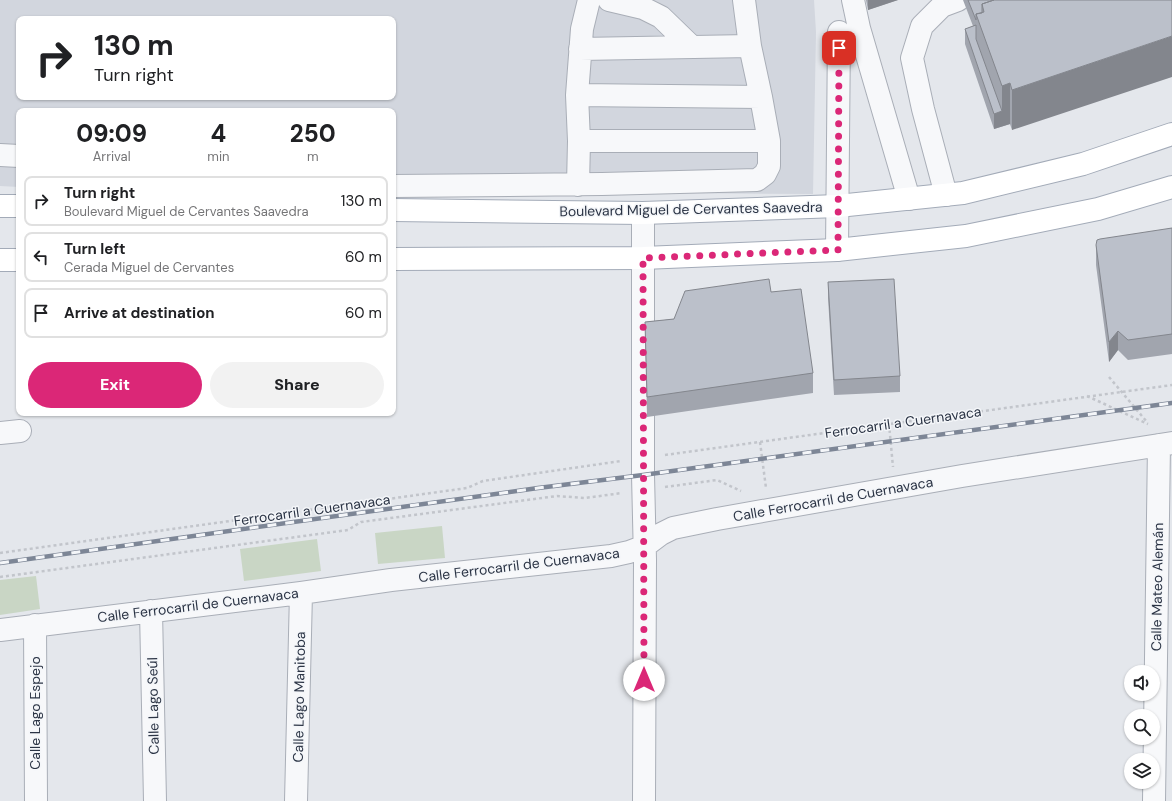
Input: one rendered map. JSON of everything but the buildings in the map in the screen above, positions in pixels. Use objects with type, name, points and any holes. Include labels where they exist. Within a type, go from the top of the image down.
[{"type":"main road","name":"Boulevard Miguel de Cervantes Saavedra","points":[[396,210],[643,213],[838,206],[963,193],[1083,164],[1172,134]]},
{"type":"main road","points":[[396,259],[643,258],[838,250],[966,236],[1098,209],[1172,187]]},
{"type":"main road","points":[[0,206],[16,206]]},
{"type":"main road","points":[[0,260],[16,260]]},
{"type":"street","points":[[578,184],[579,142],[577,95],[582,29],[589,0]]},
{"type":"street","points":[[609,0],[643,8],[661,17],[692,47]]},
{"type":"street","points":[[396,186],[757,180],[766,174],[769,166],[768,142],[761,97],[750,46],[744,0]]},
{"type":"street","points":[[853,0],[859,28],[908,199]]},
{"type":"street","points":[[946,195],[923,109],[912,58],[922,26],[942,6],[958,0]]},
{"type":"street","points":[[838,250],[839,32]]},
{"type":"street","points":[[580,49],[750,46]]},
{"type":"street","points":[[577,95],[761,97]]},
{"type":"street","points":[[579,142],[768,142]]},
{"type":"street","points":[[0,155],[16,156]]},
{"type":"street","points":[[643,213],[643,476],[645,546],[644,801]]},
{"type":"street","name":"Calle Ferrocarril de Cuernavaca","points":[[0,630],[301,593],[391,580],[612,556],[645,546],[661,534],[673,528],[716,519],[962,476],[1166,444]]},
{"type":"street","name":"Calle Mateo Alemán","points":[[1154,801],[1166,444]]},
{"type":"street","name":"Calle Lago Manitoba","points":[[296,801],[301,593]]},
{"type":"street","name":"Calle Lago Seúl","points":[[151,611],[155,801]]},
{"type":"street","name":"Calle Lago Espejo","points":[[35,625],[36,801]]},
{"type":"path","points":[[1087,396],[1149,424],[1109,377]]},
{"type":"path","name":"Ferrocarril a Cuernavaca","points":[[659,456],[1172,385]]},
{"type":"path","points":[[889,424],[893,468]]},
{"type":"path","points":[[760,442],[766,488]]},
{"type":"path","name":"Ferrocarril a Cuernavaca","points":[[0,553],[467,488],[483,481],[622,461]]},
{"type":"path","points":[[0,577],[348,530],[361,522],[557,496],[585,498],[622,493]]},
{"type":"shaded area","points":[[0,0],[814,0],[816,32],[813,194],[396,191],[396,108],[16,108],[16,187],[0,186]]},
{"type":"green space","points":[[442,526],[445,558],[378,564],[375,533]]},
{"type":"green space","points":[[317,539],[321,571],[244,581],[240,549]]},
{"type":"green space","points":[[36,576],[40,609],[0,615],[0,580]]},
{"type":"railway","points":[[0,563],[538,488],[1172,403]]},
{"type":"route","points":[[644,680],[645,560],[643,476],[643,258],[838,250],[839,48]]}]
